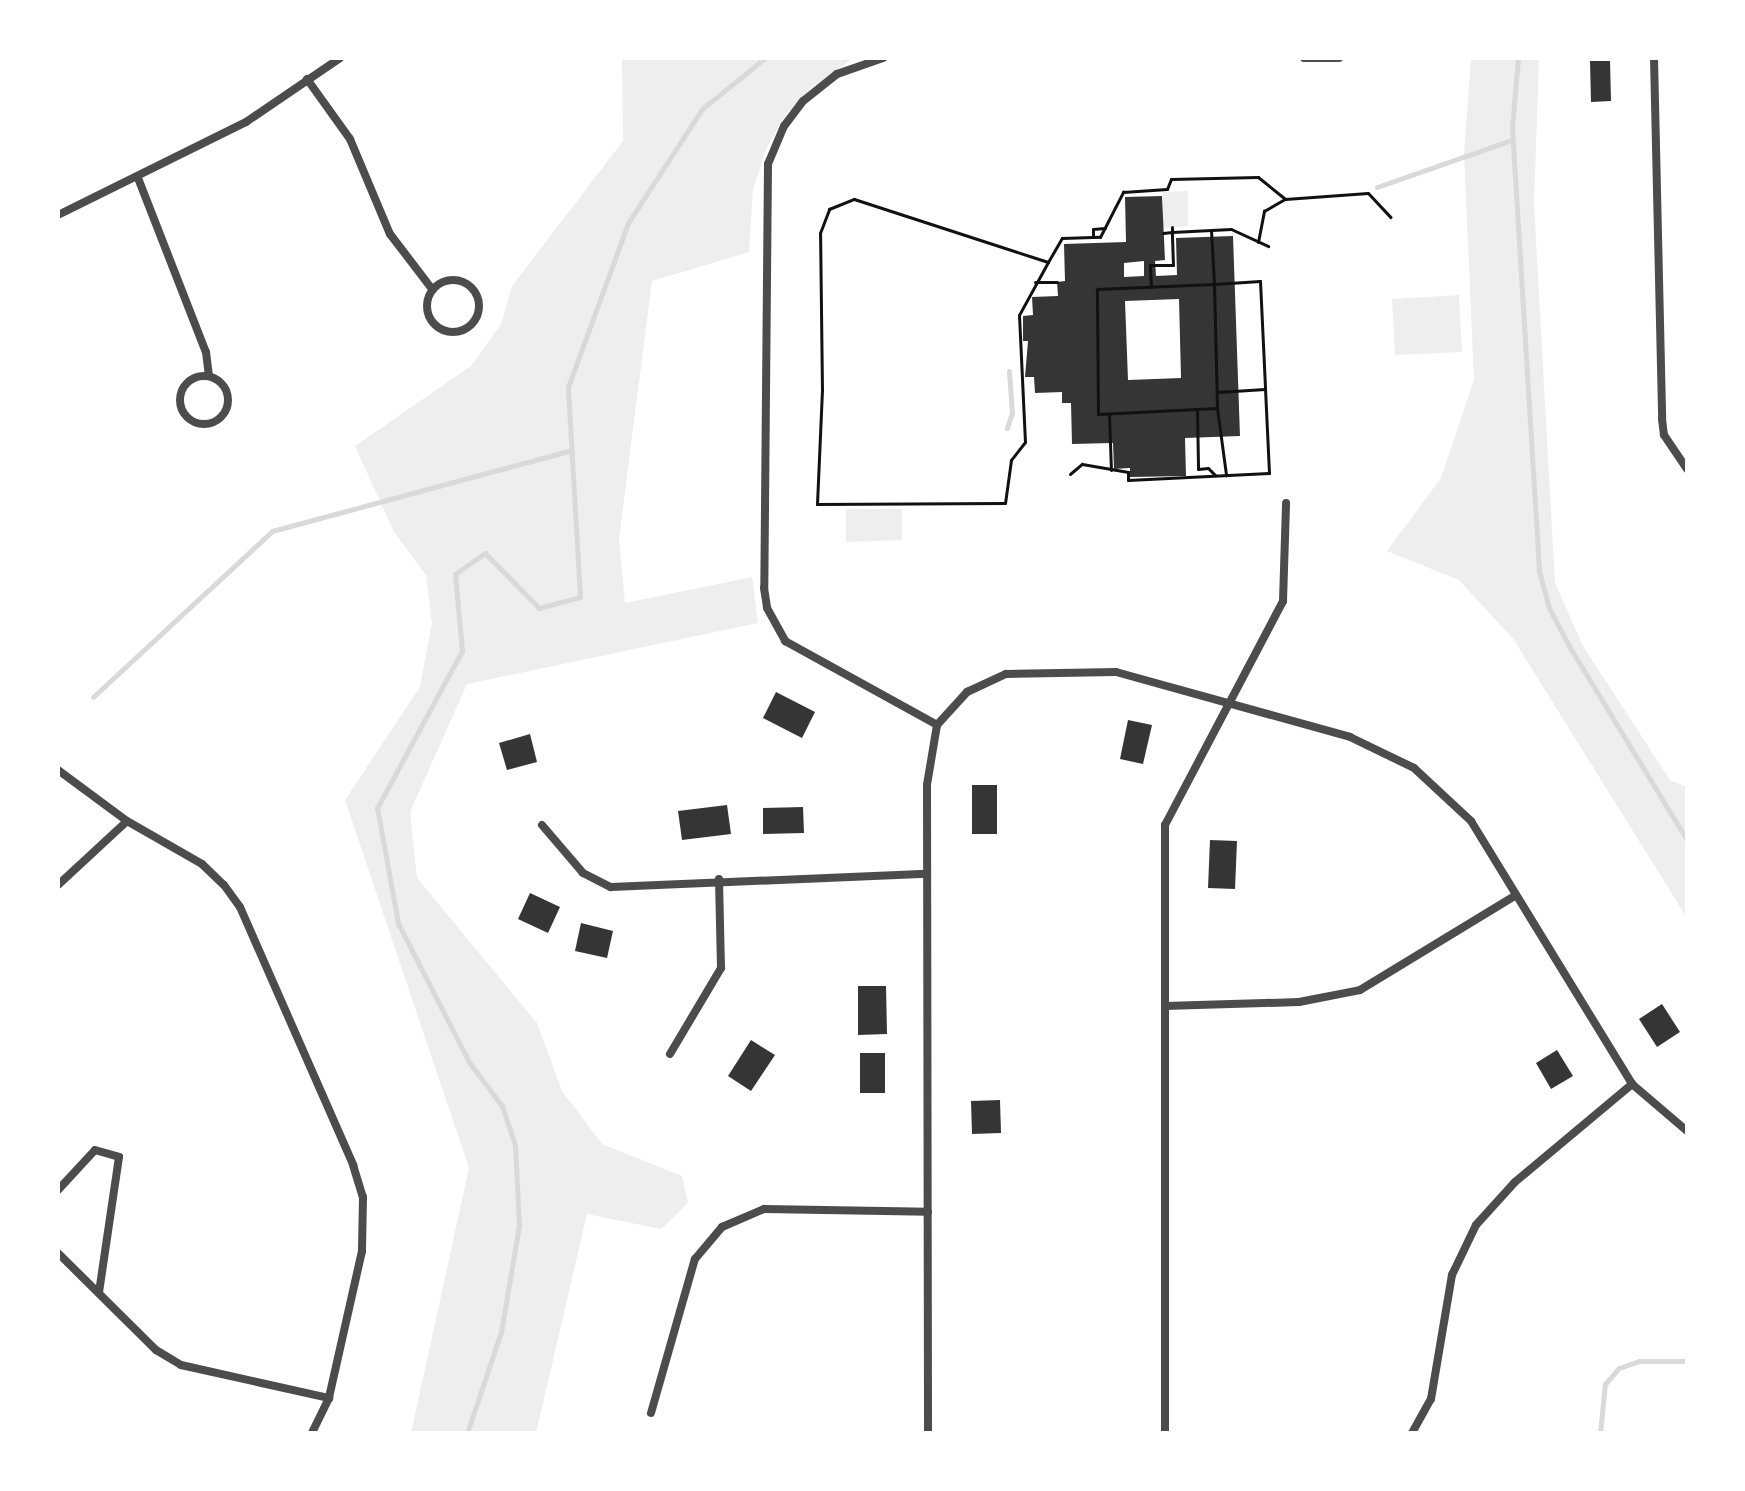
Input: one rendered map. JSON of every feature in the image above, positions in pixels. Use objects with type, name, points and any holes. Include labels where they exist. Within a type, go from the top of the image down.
[{"type":"street","points":[[58,215],[246,122],[340,58]]},
{"type":"street","points":[[883,58],[837,74],[803,101],[784,126],[768,164],[767,608],[785,641],[805,656],[937,725]]},
{"type":"street","points":[[1304,58],[1339,58]]},
{"type":"street","points":[[1654,58],[1662,419],[1664,435],[1687,469]]},
{"type":"street","points":[[307,79],[350,139],[390,234],[432,289],[428,315],[440,329],[458,331],[475,321],[479,303],[467,284],[450,279],[432,289]]},
{"type":"street","points":[[138,178],[206,352],[209,376],[227,391],[227,407],[218,420],[195,423],[183,413],[181,389],[193,378],[209,376]]},
{"type":"street","points":[[1165,1433],[1165,825],[1283,601],[1286,503]]},
{"type":"street","points":[[928,1433],[927,785],[937,725],[967,692],[1006,674],[1116,672],[1350,737],[1414,768],[1471,821],[1513,897],[1632,1084],[1687,1131]]},
{"type":"street","points":[[58,770],[127,821],[202,864],[240,907],[353,1165],[363,1197],[362,1251],[329,1398],[312,1433]]},
{"type":"street","points":[[58,885],[127,821]]},
{"type":"street","points":[[542,825],[583,873],[611,887],[719,879],[927,874]]},
{"type":"street","points":[[670,1054],[721,968],[719,879]]},
{"type":"street","points":[[1165,1006],[1299,1002],[1360,990],[1513,897]]},
{"type":"street","points":[[1412,1433],[1431,1399],[1452,1275],[1476,1225],[1515,1182],[1632,1084]]},
{"type":"street","points":[[58,1190],[95,1150],[119,1157],[99,1292]]},
{"type":"street","points":[[651,1413],[695,1259],[722,1227],[764,1209],[928,1212]]},
{"type":"street","points":[[58,1253],[156,1350],[181,1365],[329,1398]]},
{"type":"path","points":[[1048,262],[854,199],[829,209],[820,233],[817,504],[1005,503],[1011,460],[1025,442],[1019,315],[1062,238],[1100,237],[1123,192],[1166,191],[1171,179],[1258,177],[1285,199]]},
{"type":"path","points":[[1258,242],[1264,211],[1285,199],[1368,193],[1390,217]]},
{"type":"path","points":[[1093,237],[1093,229],[1105,228]]},
{"type":"path","points":[[1163,233],[1172,229],[1231,229],[1268,246]]},
{"type":"path","points":[[1151,287],[1150,265],[1173,265],[1172,229]]},
{"type":"path","points":[[1211,230],[1217,408],[1226,475]]},
{"type":"path","points":[[1070,474],[1082,464],[1128,472],[1128,480],[1269,473],[1260,281],[1097,289],[1098,414],[1217,408]]},
{"type":"path","points":[[1035,282],[1057,282]]},
{"type":"path","points":[[1217,392],[1265,389]]},
{"type":"path","points":[[1197,409],[1198,469],[1208,468],[1215,475]]},
{"type":"path","points":[[1109,413],[1111,470]]},
{"type":"shaded area","points":[[622,58],[854,58],[812,87],[786,114],[766,149],[753,190],[749,252],[652,281],[619,538],[625,603],[752,577],[758,623],[467,684],[410,812],[417,878],[537,1023],[562,1091],[602,1144],[682,1176],[688,1203],[661,1229],[587,1214],[536,1433],[411,1433],[469,1168],[345,800],[420,687],[432,623],[426,575],[394,532],[355,446],[471,366],[501,324],[512,286],[623,141]]},
{"type":"shaded area","points":[[1471,58],[1539,58],[1534,204],[1555,583],[1583,646],[1670,780],[1687,787],[1687,918],[1514,640],[1459,580],[1387,551],[1441,478],[1474,380],[1464,154]]},
{"type":"shaded area","points":[[1188,191],[1188,226],[1163,228],[1163,192]]},
{"type":"shaded area","points":[[1459,295],[1462,352],[1395,355],[1392,299]]},
{"type":"shaded area","points":[[846,509],[902,509],[902,540],[846,542]]},
{"type":"building","points":[[1590,61],[1610,61],[1611,101],[1591,102]]},
{"type":"building","points":[[1162,196],[1165,260],[1155,261],[1156,276],[1177,275],[1176,238],[1233,236],[1240,436],[1185,438],[1186,476],[1130,477],[1130,468],[1114,469],[1113,443],[1072,444],[1071,403],[1062,403],[1062,392],[1035,393],[1034,377],[1025,377],[1028,341],[1023,341],[1023,316],[1033,315],[1032,297],[1058,296],[1057,282],[1065,281],[1064,244],[1126,242],[1125,197]],"holes":[[[1144,261],[1144,276],[1124,277],[1124,263]],[[1179,299],[1181,378],[1128,380],[1125,301]]]},
{"type":"building","points":[[776,692],[815,712],[802,738],[763,718]]},
{"type":"building","points":[[1128,720],[1152,725],[1143,764],[1120,759]]},
{"type":"building","points":[[530,734],[537,762],[507,770],[499,743]]},
{"type":"building","points":[[972,785],[997,785],[997,834],[972,834]]},
{"type":"building","points":[[727,805],[731,834],[682,840],[678,811]]},
{"type":"building","points":[[803,807],[804,833],[763,834],[763,808]]},
{"type":"building","points":[[1210,840],[1237,841],[1235,889],[1208,888]]},
{"type":"building","points":[[530,893],[560,907],[548,933],[518,919]]},
{"type":"building","points":[[581,923],[613,931],[607,958],[575,951]]},
{"type":"building","points":[[858,986],[886,986],[887,1034],[858,1035]]},
{"type":"building","points":[[1662,1004],[1680,1032],[1657,1047],[1639,1019]]},
{"type":"building","points":[[751,1040],[775,1055],[751,1091],[728,1076]]},
{"type":"building","points":[[1557,1050],[1573,1076],[1551,1089],[1536,1063]]},
{"type":"building","points":[[860,1053],[885,1053],[885,1093],[860,1093]]},
{"type":"building","points":[[1000,1100],[1001,1133],[972,1134],[971,1101]]},
{"type":"waterway","points":[[467,1433],[501,1332],[519,1226],[515,1145],[502,1106],[469,1062],[398,923],[377,808],[462,651],[455,574],[485,553],[539,608],[580,597],[568,387],[628,223],[702,109],[765,58]]},
{"type":"waterway","points":[[1518,58],[1512,128],[1539,571],[1549,608],[1569,646],[1687,840]]},
{"type":"waterway","points":[[1377,187],[1512,140]]},
{"type":"waterway","points":[[1007,428],[1012,413],[1009,371]]},
{"type":"waterway","points":[[93,697],[272,531],[569,451]]},
{"type":"waterway","points":[[1600,1433],[1605,1384],[1619,1368],[1639,1361],[1687,1361]]}]
